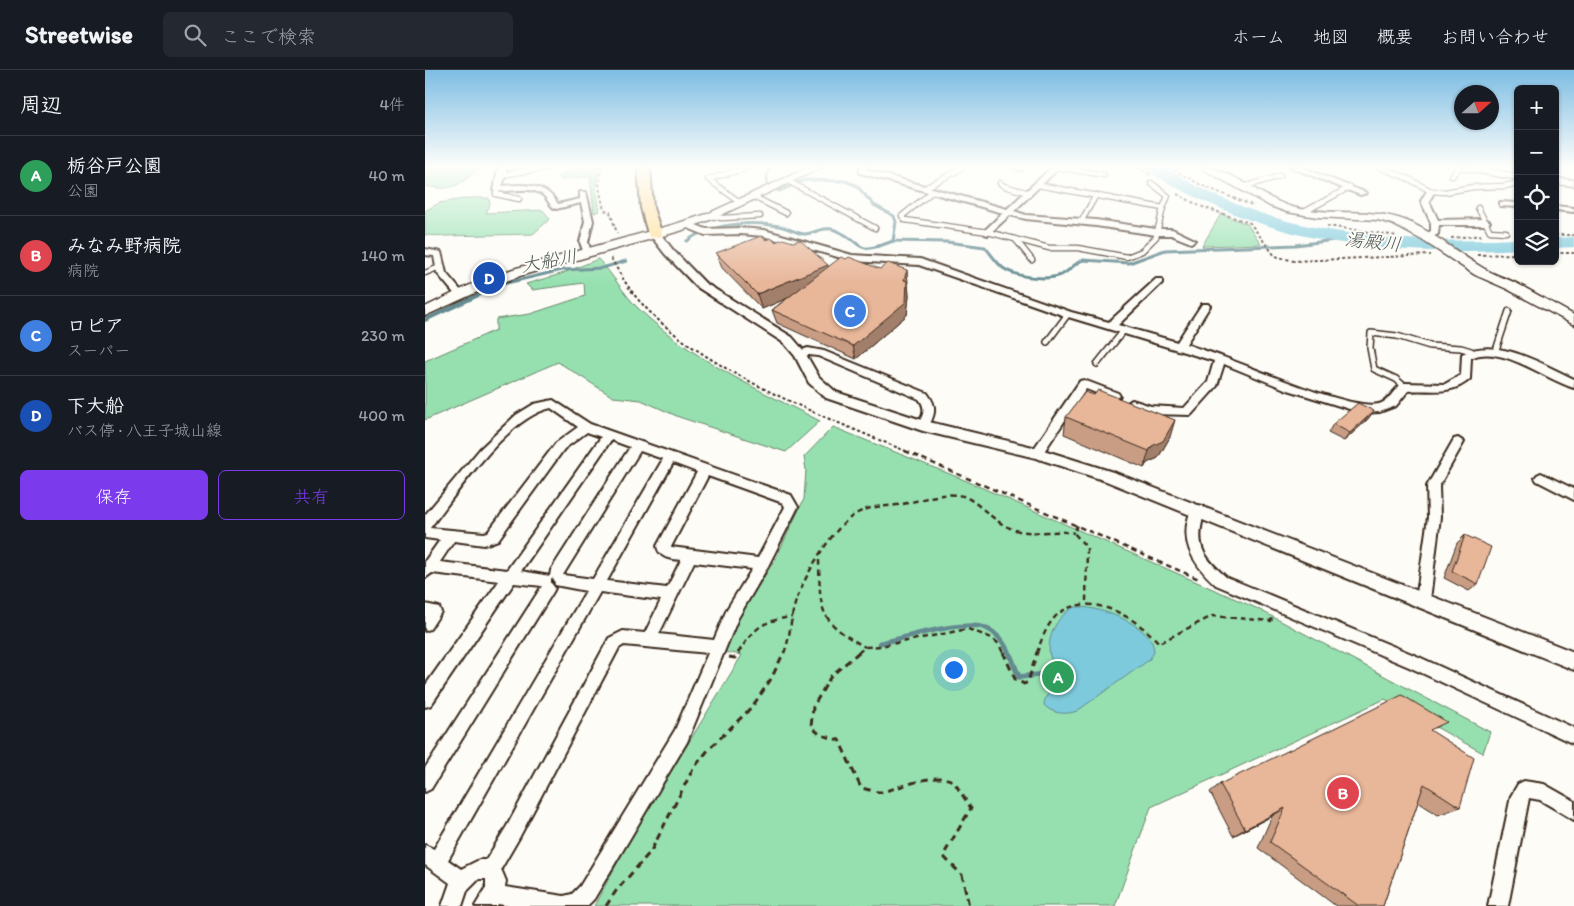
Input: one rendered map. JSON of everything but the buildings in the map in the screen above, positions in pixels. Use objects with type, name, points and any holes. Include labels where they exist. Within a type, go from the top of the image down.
[{"type":"highway","points":[[647,206],[655,234]]},
{"type":"main road","points":[[425,312],[459,295],[518,272],[655,234],[711,216],[734,206]]},
{"type":"main road","points":[[1281,206],[1303,212],[1385,218],[1400,223],[1481,272],[1512,286],[1574,321]]},
{"type":"street","points":[[585,206],[589,221],[584,242],[587,252]]},
{"type":"street","points":[[988,206],[1026,217],[1156,232],[1172,232],[1191,240]]},
{"type":"street","points":[[988,232],[1015,206]]},
{"type":"street","points":[[1426,237],[1435,232],[1435,222],[1427,206]]},
{"type":"street","points":[[1559,208],[1574,210]]},
{"type":"street","points":[[1435,222],[1486,222]]},
{"type":"street","points":[[686,224],[702,231],[764,233],[852,258],[920,262],[1068,314],[1181,346],[1289,386],[1362,409],[1380,408],[1392,403],[1405,387],[1444,388],[1459,384],[1466,376],[1465,356],[1471,351],[1480,350],[1527,362],[1574,384]]},
{"type":"street","points":[[655,234],[675,259],[701,285],[788,340],[800,354],[814,380],[831,395],[892,417],[1037,453],[1111,477],[1574,661]]},
{"type":"street","points":[[425,252],[438,254],[442,273],[459,295]]},
{"type":"street","points":[[1112,325],[1159,281]]},
{"type":"street","points":[[1181,346],[1205,306]]},
{"type":"street","points":[[800,354],[808,352],[820,353],[923,396],[931,407],[931,412],[923,426]]},
{"type":"street","points":[[1037,453],[1084,384],[1150,410],[1187,412],[1213,383],[1220,359]]},
{"type":"street","points":[[425,525],[500,433],[535,408],[553,404],[586,426],[791,502],[790,512],[732,614],[681,736],[635,816],[582,899],[574,904],[564,906],[490,900],[497,882],[496,876],[490,870],[476,871],[462,881],[453,896],[452,906]]},
{"type":"street","points":[[425,533],[484,539],[493,536],[560,446],[586,426]]},
{"type":"street","points":[[425,699],[608,435]]},
{"type":"street","points":[[1423,600],[1434,517],[1433,486],[1458,442]]},
{"type":"street","points":[[425,783],[637,446]]},
{"type":"street","points":[[462,881],[431,858],[596,586],[670,458]]},
{"type":"street","points":[[705,470],[664,549],[669,554],[762,564]]},
{"type":"street","points":[[1541,478],[1574,495]]},
{"type":"street","points":[[1197,510],[1192,530],[1194,551],[1205,567],[1221,581],[1414,662],[1574,736]]},
{"type":"street","points":[[427,570],[451,535]]},
{"type":"street","points":[[649,640],[690,555]]},
{"type":"street","points":[[427,570],[511,575],[671,595]]},
{"type":"street","points":[[425,611],[434,612],[425,624]]},
{"type":"street","points":[[490,870],[513,832],[610,648],[623,638],[718,647]]},
{"type":"street","points":[[1498,906],[1520,796],[1525,790],[1532,788],[1541,791],[1574,811]]},
{"type":"lane","points":[[771,206],[785,213]]},
{"type":"lane","points":[[835,206],[875,228]]},
{"type":"lane","points":[[914,206],[902,216],[905,220],[988,232],[1049,248],[1078,248],[1127,257],[1142,251],[1156,236],[1163,208],[1153,206]]},
{"type":"lane","points":[[1081,222],[1090,206]]},
{"type":"lane","points":[[1303,212],[1314,206]]},
{"type":"lane","points":[[1478,208],[1490,231],[1506,232]]},
{"type":"lane","points":[[711,216],[722,218],[760,216]]},
{"type":"lane","points":[[1016,240],[1032,260]]},
{"type":"lane","points":[[425,273],[442,266]]},
{"type":"lane","points":[[1495,353],[1509,311]]},
{"type":"lane","points":[[1047,342],[1068,314]]},
{"type":"lane","points":[[1097,364],[1125,329]]},
{"type":"lane","points":[[1405,387],[1396,379],[1374,369],[1370,348],[1371,333],[1397,336],[1430,346],[1461,348],[1471,351]]},
{"type":"path","points":[[603,206],[604,210],[610,212],[616,233],[621,238]]},
{"type":"path","points":[[1200,206],[1250,223],[1275,256],[1294,261],[1454,256]]},
{"type":"path","points":[[1559,235],[1574,235]]},
{"type":"path","points":[[1559,254],[1574,253]]},
{"type":"path","points":[[1489,255],[1514,254]]},
{"type":"path","points":[[612,262],[627,286],[660,322],[735,374],[831,420],[1077,525],[1207,583]]},
{"type":"path","points":[[606,906],[619,886],[634,873],[661,836],[676,796],[700,758],[746,714],[770,682],[787,647],[792,617],[801,585],[838,529],[849,518],[859,512],[875,507],[903,504],[943,495],[966,497],[1015,530],[1035,532],[1065,530],[1074,533],[1087,548],[1086,603]]},
{"type":"path","points":[[1074,533],[1077,525]]},
{"type":"path","points":[[819,559],[823,613],[829,623],[840,634],[865,647],[881,646],[968,629],[977,631],[992,638],[999,644],[1015,679],[1023,684],[1028,682],[1035,653],[1050,624],[1064,608],[1071,605],[1086,603],[1097,605],[1127,617],[1145,627],[1159,643],[1213,616],[1271,621],[1274,613]]},
{"type":"path","points":[[735,658],[758,626],[765,621],[792,617]]},
{"type":"path","points":[[865,647],[831,676],[813,707],[811,727],[824,738],[839,740],[861,788],[879,792],[922,780],[941,778],[954,782],[971,808],[943,854],[962,875],[969,906]]},
{"type":"green space","points":[[434,206],[489,206],[486,213],[543,210],[550,219],[533,234],[425,235],[425,211]]},
{"type":"green space","points":[[593,206],[598,206],[599,211],[594,213]]},
{"type":"green space","points":[[1221,214],[1247,224],[1261,244],[1202,246]]},
{"type":"green space","points":[[598,259],[639,309],[680,343],[725,372],[820,421],[786,452],[679,417],[641,400],[613,397],[558,362],[425,420],[425,361],[496,330],[496,319],[530,314],[585,296],[584,283],[532,290],[526,284],[561,274]]},
{"type":"green space","points":[[833,427],[962,479],[1256,608],[1490,732],[1483,753],[1385,699],[1151,807],[1115,906],[594,906],[633,834],[742,655],[724,652],[739,617],[776,558],[804,499],[806,470],[804,457]]},
{"type":"water","points":[[1074,607],[1096,609],[1135,625],[1152,642],[1154,652],[1149,660],[1077,711],[1059,713],[1044,705],[1046,697],[1055,685],[1057,678],[1049,649],[1051,635],[1058,621]]},
{"type":"waterway","points":[[876,206],[894,216],[896,222],[893,241]]},
{"type":"waterway","name":"湯殿川","points":[[1227,206],[1258,218],[1297,229],[1374,243],[1461,247],[1514,244]]},
{"type":"waterway","name":"大船川","points":[[687,241],[707,230],[744,224],[768,224],[805,234],[823,229],[831,229],[845,235],[865,248],[880,246],[893,241]]},
{"type":"waterway","points":[[893,241],[947,242],[985,247],[1003,268],[1015,274],[1047,278],[1061,275],[1083,260],[1129,263],[1165,250],[1296,245],[1342,239]]},
{"type":"waterway","name":"湯殿川","points":[[1559,243],[1574,242]]},
{"type":"waterway","name":"大船川","points":[[482,293],[502,284],[562,270],[602,268],[626,261]]},
{"type":"waterway","name":"大船川","points":[[425,320],[485,292]]},
{"type":"waterway","points":[[880,643],[949,627],[976,626],[994,632],[1009,653]]},
{"type":"waterway","points":[[1009,652],[1019,677],[1057,673]]},
{"type":"place","name":"下大船","points":[[489,278]]},
{"type":"place","name":"ロピア","points":[[850,311]]},
{"type":"place","name":"栃谷戸公園","points":[[1058,677]]},
{"type":"place","name":"みなみ野病院","points":[[1343,793]]}]
